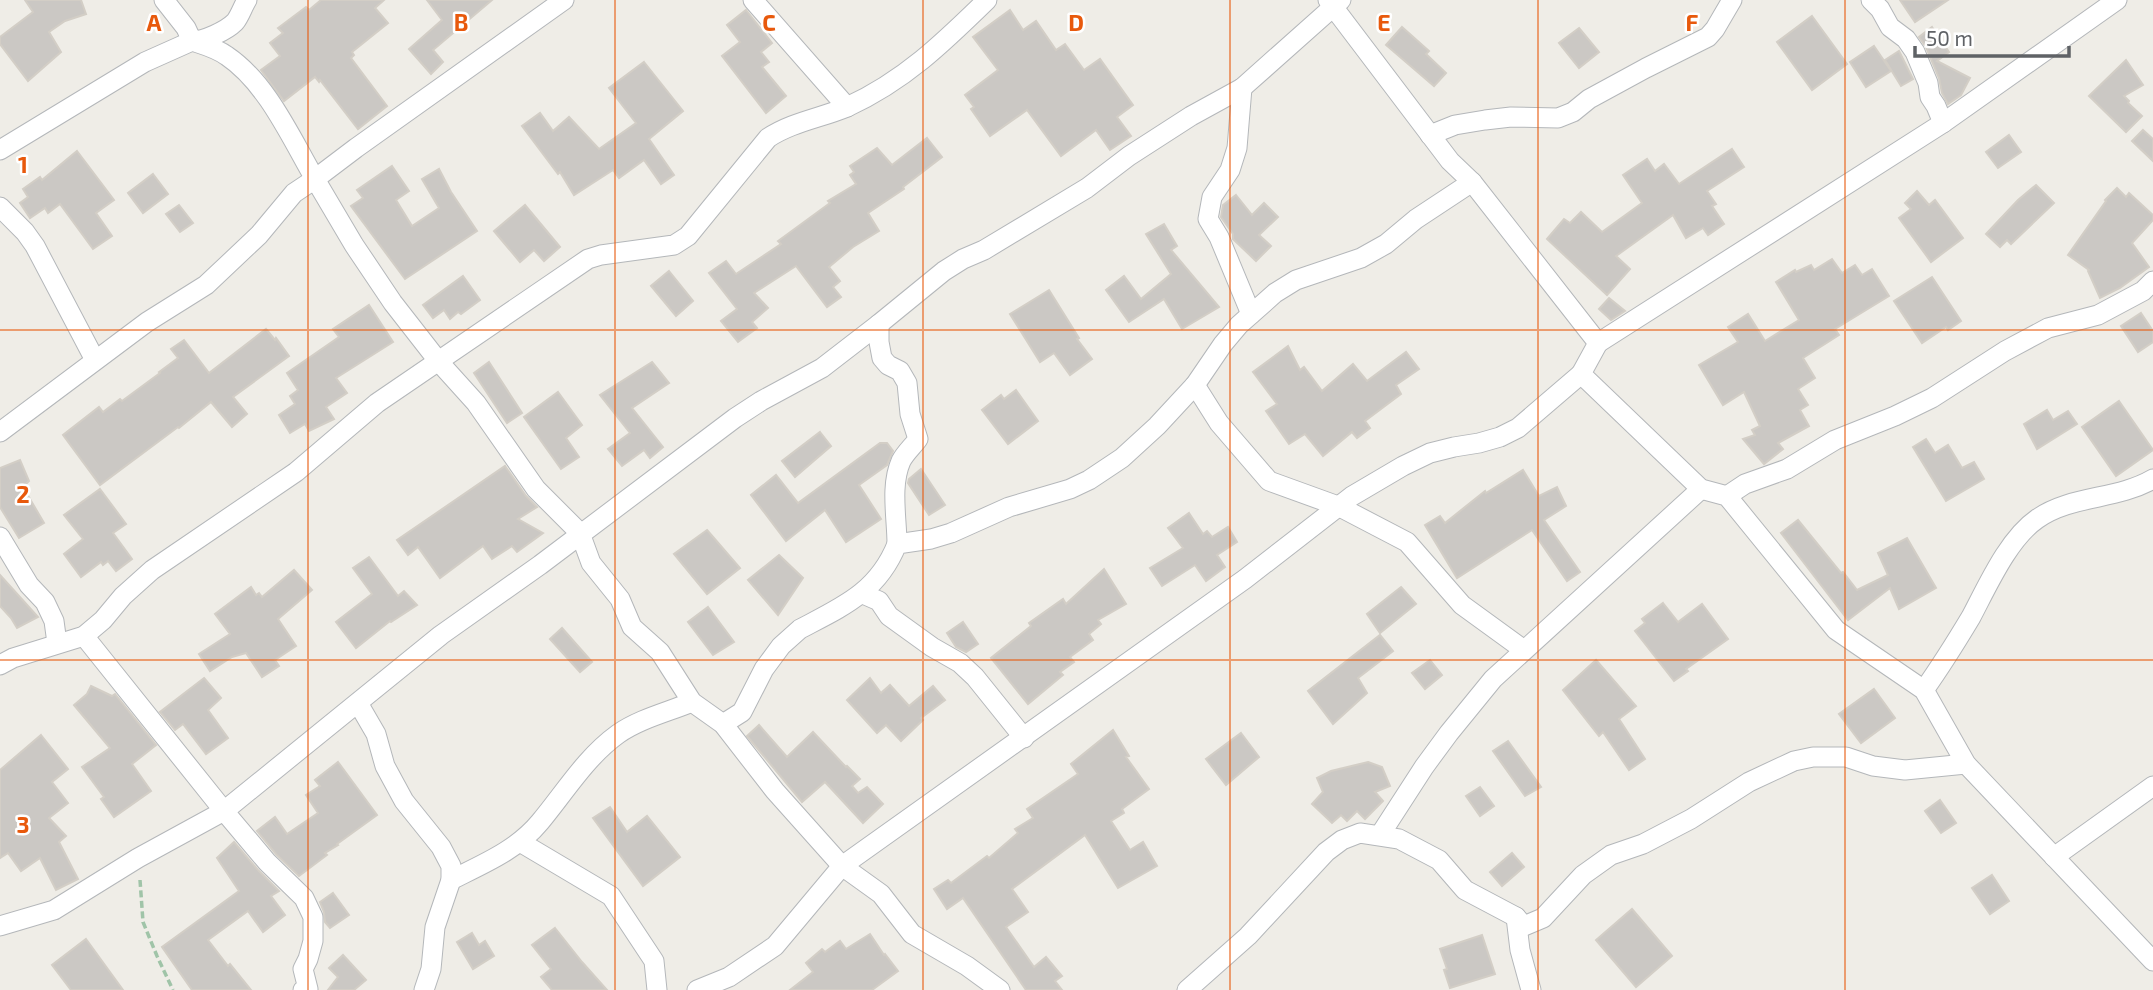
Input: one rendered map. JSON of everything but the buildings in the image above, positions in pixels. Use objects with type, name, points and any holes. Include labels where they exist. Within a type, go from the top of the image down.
[{"type":"street","points":[[164,0],[186,28],[192,41],[226,55],[262,89],[354,245],[393,303],[439,362],[476,403],[536,489],[580,533],[591,563],[620,599],[632,627],[660,652],[692,702],[723,724],[775,791],[842,866],[881,894],[912,934],[1000,990]]},
{"type":"street","points":[[0,150],[145,62],[192,41],[211,38],[235,22],[247,0]]},
{"type":"street","points":[[0,432],[94,360],[206,285],[260,235],[294,193],[564,0]]},
{"type":"street","points":[[753,0],[847,107]]},
{"type":"street","points":[[0,664],[84,636],[152,570],[296,472],[377,403],[588,259],[674,246],[682,241],[768,138],[779,131],[847,107],[897,80],[925,59],[987,0]]},
{"type":"street","points":[[1430,135],[1455,125],[1511,117],[1558,118],[1573,112],[1589,99],[1708,37],[1732,0]]},
{"type":"street","points":[[1871,0],[1880,9],[1890,27],[1906,39],[1915,52],[1928,83],[1930,97],[1943,123]]},
{"type":"street","points":[[697,990],[729,977],[775,946],[842,866],[1245,579],[1338,506],[1403,466],[1430,453],[1489,440],[1518,428],[1581,374],[1598,343],[1943,123],[2117,0]]},
{"type":"street","points":[[0,926],[54,910],[224,811],[441,635],[540,565],[734,418],[822,368],[944,271],[1087,188],[1129,156],[1191,116],[1242,88],[1334,2],[1450,161],[1472,182],[1598,343]]},
{"type":"street","points":[[1242,88],[1237,148],[1230,170],[1212,197],[1208,219],[1219,237],[1251,314]]},
{"type":"street","points":[[897,544],[951,533],[1009,507],[1070,489],[1089,480],[1122,458],[1157,426],[1195,384],[1223,344],[1275,293],[1296,280],[1361,258],[1386,244],[1416,219],[1472,182]]},
{"type":"street","points":[[0,207],[25,232],[34,246],[94,360]]},
{"type":"street","points":[[1727,496],[1745,484],[1787,470],[1835,440],[1932,398],[2048,328],[2098,315],[2143,290],[2153,281]]},
{"type":"street","points":[[723,724],[742,712],[764,669],[791,637],[800,629],[863,594],[875,581],[897,544],[894,490],[901,460],[918,439],[907,383],[900,371],[888,365],[882,358],[879,324]]},
{"type":"street","points":[[1581,374],[1700,489],[1727,496],[1836,630],[1924,690],[1966,764],[2153,961]]},
{"type":"street","points":[[1195,384],[1219,424],[1269,481],[1338,506],[1407,542],[1462,606],[1524,650]]},
{"type":"street","points":[[1924,690],[1964,628],[1995,571],[2035,520],[2054,509],[2099,496],[2125,492],[2153,479]]},
{"type":"street","points":[[1380,835],[1424,767],[1493,679],[1700,489]]},
{"type":"street","points":[[0,537],[29,585],[45,602],[54,621],[57,643]]},
{"type":"street","points":[[863,594],[879,601],[889,616],[932,647],[960,663],[975,677],[1024,738]]},
{"type":"street","points":[[84,636],[224,811],[267,862],[304,898],[313,918],[313,941],[303,969],[307,990]]},
{"type":"street","points":[[451,880],[496,858],[520,842],[597,752],[619,733],[692,702]]},
{"type":"street","points":[[358,703],[376,734],[385,766],[404,801],[441,847],[451,866],[451,880],[435,927],[431,969],[424,990]]},
{"type":"street","points":[[1187,990],[1248,936],[1326,852],[1342,840],[1360,833],[1399,839],[1439,860],[1465,890],[1516,917],[1524,926],[1543,918],[1583,875],[1611,855],[1667,832],[1749,782],[1794,761],[1813,757],[1846,757],[1873,766],[1905,770],[1966,764]]},
{"type":"street","points":[[2054,858],[2153,786]]},
{"type":"street","points":[[520,842],[611,896],[653,961],[657,990]]},
{"type":"street","points":[[1516,917],[1520,950],[1531,990]]},
{"type":"path","points":[[138,859],[143,922],[173,990]]}]
